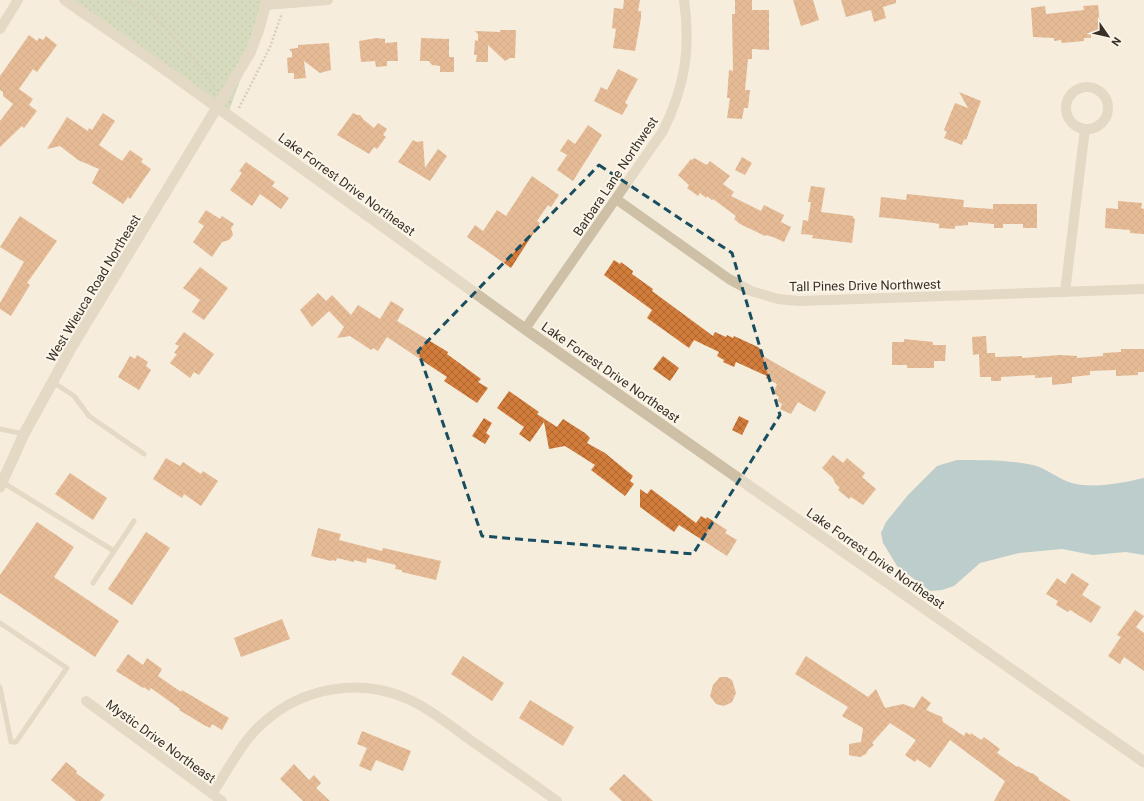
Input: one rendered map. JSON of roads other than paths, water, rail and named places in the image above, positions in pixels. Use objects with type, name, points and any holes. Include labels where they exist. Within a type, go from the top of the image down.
[{"type":"street","points":[[0,29],[18,0]]},
{"type":"street","name":"Lake Forrest Drive Northeast","points":[[65,0],[525,329],[1144,762]]},
{"type":"street","points":[[267,2],[328,0]]},
{"type":"street","name":"Barbara Lane Northwest","points":[[525,329],[663,131],[674,108],[682,83],[687,53],[688,24],[684,0]]},
{"type":"street","name":"West Wieuca Road Northeast","points":[[1,484],[24,434],[73,345],[250,53],[267,2]]},
{"type":"street","points":[[1088,87],[1096,89],[1103,94],[1107,101],[1108,109],[1106,117],[1101,124],[1094,128],[1085,129],[1072,123],[1067,115],[1065,107],[1073,92],[1080,88],[1088,87]]},
{"type":"street","points":[[1065,292],[1085,129]]},
{"type":"street","name":"Tall Pines Drive Northwest","points":[[616,199],[729,279],[751,291],[778,299],[799,301],[1144,290]]},
{"type":"street","points":[[212,794],[250,737],[262,723],[278,710],[298,699],[320,691],[343,688],[366,688],[395,694],[424,707],[556,801]]},
{"type":"street","name":"Mystic Drive Northeast","points":[[86,701],[222,801]]},
{"type":"lane","points":[[53,382],[74,396],[89,416],[144,454]]},
{"type":"lane","points":[[0,429],[24,434]]},
{"type":"lane","points":[[1,484],[114,551]]},
{"type":"lane","points":[[93,583],[134,521]]},
{"type":"lane","points":[[0,623],[67,668],[16,742],[11,742],[0,687]]},
{"type":"water","points":[[957,460],[985,460],[1024,463],[1043,469],[1072,483],[1081,485],[1108,485],[1144,478],[1144,555],[1126,552],[1093,555],[1062,549],[1019,553],[980,563],[954,586],[942,590],[930,591],[897,566],[883,543],[881,533],[886,522],[908,495],[937,466]]}]
